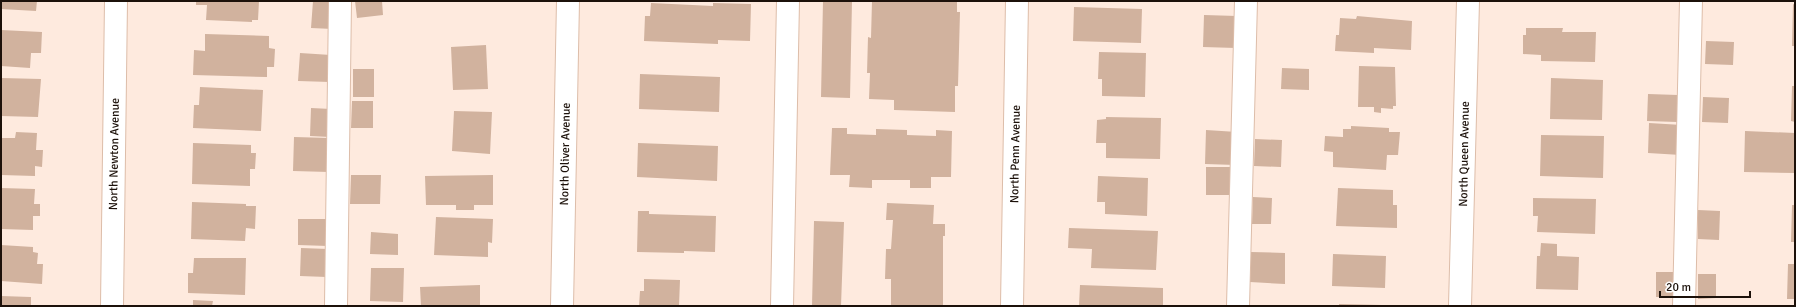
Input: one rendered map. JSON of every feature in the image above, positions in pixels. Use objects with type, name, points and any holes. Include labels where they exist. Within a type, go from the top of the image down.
[{"type":"street","name":"North Newton Avenue","points":[[112,306],[116,1]]},
{"type":"street","points":[[336,306],[340,1]]},
{"type":"street","name":"North Oliver Avenue","points":[[562,306],[568,1]]},
{"type":"street","points":[[782,306],[788,1]]},
{"type":"street","name":"North Penn Avenue","points":[[1012,306],[1018,1]]},
{"type":"street","points":[[1238,306],[1246,1]]},
{"type":"street","name":"North Queen Avenue","points":[[1460,306],[1468,1]]},
{"type":"street","points":[[1684,306],[1691,1]]},
{"type":"building","points":[[1,1],[37,1],[36,11],[1,9]]},
{"type":"building","points":[[196,1],[259,1],[258,20],[252,20],[252,22],[206,20],[207,5],[196,5]]},
{"type":"building","points":[[313,1],[334,2],[333,29],[311,28]]},
{"type":"building","points":[[355,1],[382,1],[383,15],[357,18]]},
{"type":"building","points":[[823,1],[852,1],[850,98],[821,97]]},
{"type":"building","points":[[872,1],[957,1],[957,12],[960,12],[958,86],[955,86],[955,112],[894,110],[894,100],[869,99],[870,73],[867,73],[868,37],[871,38]]},
{"type":"building","points":[[651,3],[713,6],[713,3],[751,4],[750,41],[718,40],[718,44],[644,41],[645,16],[650,16]]},
{"type":"building","points":[[1793,4],[1795,5],[1795,46],[1792,46]]},
{"type":"building","points":[[1074,7],[1142,9],[1141,43],[1073,41]]},
{"type":"building","points":[[1204,15],[1237,16],[1236,48],[1203,47]]},
{"type":"building","points":[[1357,16],[1412,21],[1411,50],[1374,48],[1374,53],[1335,51],[1336,35],[1339,35],[1340,18],[1356,19]]},
{"type":"building","points":[[1526,28],[1563,28],[1562,32],[1596,32],[1595,62],[1541,61],[1541,55],[1523,54],[1523,35],[1526,35]]},
{"type":"building","points":[[1,30],[42,32],[41,53],[31,53],[30,68],[1,66]]},
{"type":"building","points":[[205,34],[269,36],[269,48],[275,49],[274,67],[267,67],[267,77],[193,75],[194,50],[205,51]]},
{"type":"building","points":[[1706,41],[1734,42],[1733,65],[1705,64]]},
{"type":"building","points":[[486,45],[488,89],[453,90],[451,47]]},
{"type":"building","points":[[1099,52],[1146,53],[1145,97],[1102,96],[1102,79],[1098,79]]},
{"type":"building","points":[[300,53],[331,55],[330,82],[298,81]]},
{"type":"building","points":[[1359,66],[1395,67],[1396,106],[1393,106],[1393,109],[1381,108],[1381,113],[1374,112],[1374,107],[1358,107]]},
{"type":"building","points":[[1282,68],[1309,69],[1309,90],[1281,89]]},
{"type":"building","points":[[353,69],[374,69],[374,97],[353,97]]},
{"type":"building","points":[[640,74],[720,77],[719,112],[639,109]]},
{"type":"building","points":[[1,78],[41,79],[38,117],[1,116]]},
{"type":"building","points":[[1551,78],[1603,80],[1602,120],[1550,119]]},
{"type":"building","points":[[1792,86],[1795,86],[1795,122],[1791,121]]},
{"type":"building","points":[[200,87],[263,90],[261,131],[193,128],[194,105],[199,105]]},
{"type":"building","points":[[1648,94],[1678,95],[1677,122],[1647,121]]},
{"type":"building","points":[[1703,97],[1729,98],[1728,123],[1702,122]]},
{"type":"building","points":[[352,101],[373,101],[373,128],[351,128]]},
{"type":"building","points":[[311,108],[331,109],[330,137],[310,136]]},
{"type":"building","points":[[454,111],[492,112],[490,154],[452,151]]},
{"type":"building","points":[[1106,117],[1161,118],[1160,159],[1106,158],[1106,143],[1096,143],[1097,120],[1106,119]]},
{"type":"building","points":[[1649,123],[1682,125],[1681,155],[1648,153]]},
{"type":"building","points":[[1351,126],[1389,128],[1389,132],[1400,132],[1398,155],[1387,155],[1386,170],[1333,167],[1333,152],[1324,151],[1325,136],[1343,137],[1343,129],[1351,129]]},
{"type":"building","points":[[832,128],[847,128],[847,134],[876,135],[876,129],[907,130],[907,135],[936,136],[936,130],[952,131],[951,177],[931,177],[931,188],[910,188],[910,180],[872,180],[872,188],[849,187],[850,175],[830,175]]},
{"type":"building","points":[[1206,130],[1237,132],[1236,165],[1205,164]]},
{"type":"building","points":[[1745,131],[1795,133],[1795,173],[1744,172]]},
{"type":"building","points":[[16,132],[37,133],[36,150],[43,150],[42,167],[35,166],[35,176],[1,175],[1,138],[15,138]]},
{"type":"building","points":[[1541,135],[1604,136],[1603,178],[1540,176]]},
{"type":"building","points":[[294,137],[330,138],[329,172],[293,171]]},
{"type":"building","points":[[1255,139],[1282,140],[1281,167],[1254,166]]},
{"type":"building","points":[[193,143],[251,145],[251,153],[256,153],[255,169],[250,169],[250,186],[192,184]]},
{"type":"building","points":[[638,143],[718,146],[717,181],[637,177]]},
{"type":"building","points":[[1206,167],[1235,167],[1235,195],[1206,195]]},
{"type":"building","points":[[351,175],[381,175],[380,204],[350,204]]},
{"type":"building","points":[[493,175],[493,205],[474,205],[474,210],[456,210],[456,205],[426,205],[425,176]]},
{"type":"building","points":[[1098,176],[1148,178],[1147,216],[1105,214],[1105,202],[1097,202]]},
{"type":"building","points":[[1,188],[35,189],[34,204],[40,204],[40,216],[33,216],[33,230],[1,229]]},
{"type":"building","points":[[1338,188],[1393,190],[1393,205],[1397,205],[1397,228],[1336,226]]},
{"type":"building","points":[[1253,197],[1272,198],[1271,224],[1252,224]]},
{"type":"building","points":[[1533,198],[1596,199],[1595,234],[1537,232],[1538,216],[1533,216]]},
{"type":"building","points":[[192,202],[246,204],[246,206],[256,206],[255,229],[246,228],[245,241],[191,239]]},
{"type":"building","points":[[887,203],[934,205],[933,224],[945,224],[945,236],[943,236],[943,306],[891,306],[891,279],[885,279],[886,249],[891,249],[893,220],[886,220]]},
{"type":"building","points":[[1792,205],[1795,205],[1795,242],[1791,242]]},
{"type":"building","points":[[1698,210],[1720,211],[1719,240],[1698,239]]},
{"type":"building","points":[[638,211],[649,211],[649,214],[716,216],[715,252],[637,252]]},
{"type":"building","points":[[436,217],[493,219],[492,243],[488,242],[488,257],[434,255]]},
{"type":"building","points":[[298,219],[328,219],[328,246],[298,245]]},
{"type":"building","points":[[814,221],[844,222],[841,306],[812,306]]},
{"type":"building","points":[[1069,228],[1158,231],[1156,270],[1091,268],[1092,249],[1068,248]]},
{"type":"building","points":[[371,232],[398,234],[398,255],[370,254]]},
{"type":"building","points":[[1541,243],[1557,244],[1557,256],[1579,257],[1578,290],[1536,289],[1537,256],[1540,256]]},
{"type":"building","points":[[1,245],[33,247],[33,252],[38,253],[37,264],[43,264],[42,284],[1,281]]},
{"type":"building","points":[[301,248],[328,249],[327,277],[300,276]]},
{"type":"building","points":[[1251,252],[1285,253],[1285,284],[1250,282]]},
{"type":"building","points":[[1333,254],[1386,256],[1385,288],[1332,286]]},
{"type":"building","points":[[194,258],[246,258],[245,295],[188,293],[188,273],[193,273]]},
{"type":"building","points":[[1788,264],[1795,264],[1795,299],[1787,299]]},
{"type":"building","points":[[371,268],[404,268],[403,302],[370,301]]},
{"type":"building","points":[[1656,272],[1674,272],[1674,297],[1656,297]]},
{"type":"building","points":[[1698,274],[1716,274],[1716,298],[1698,299]]},
{"type":"building","points":[[644,279],[680,280],[679,306],[639,306],[640,291],[644,291]]},
{"type":"building","points":[[480,285],[480,306],[421,306],[420,287]]},
{"type":"building","points":[[1080,285],[1163,288],[1163,306],[1079,306]]},
{"type":"building","points":[[1,296],[31,297],[31,306],[1,306]]},
{"type":"building","points":[[193,300],[213,301],[212,306],[193,306]]},
{"type":"building","points":[[1339,304],[1382,305],[1382,306],[1339,306]]}]
